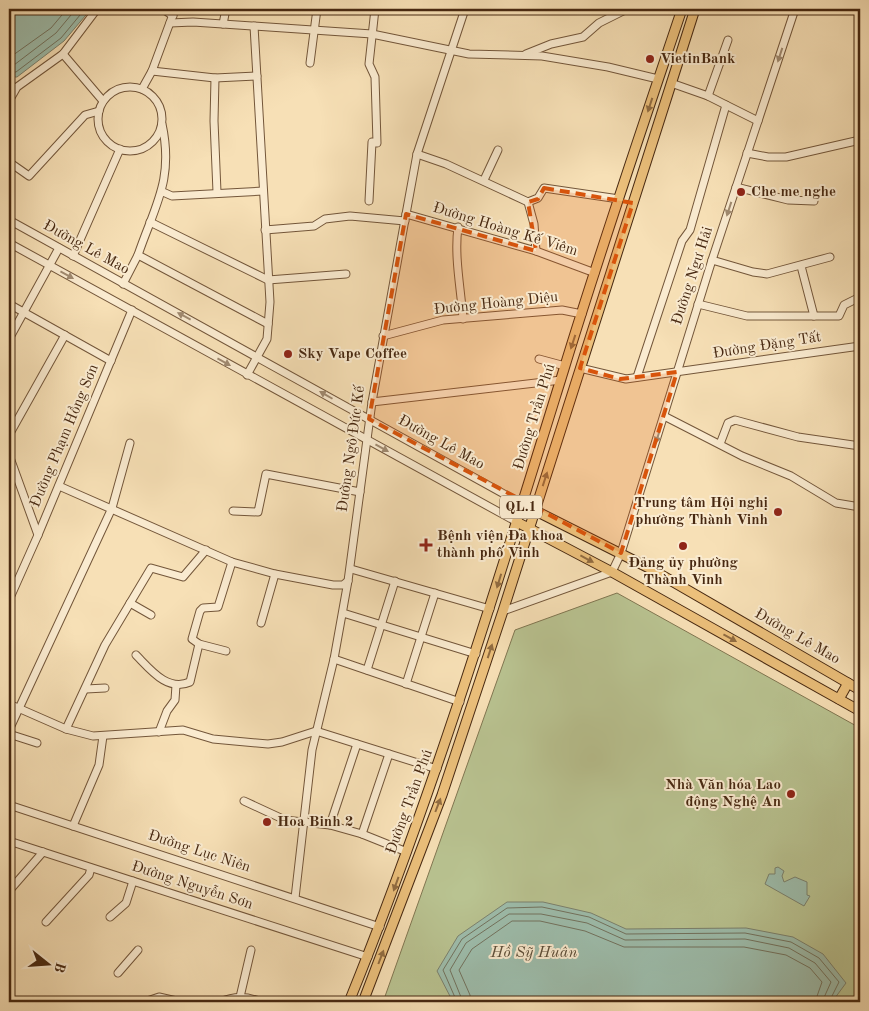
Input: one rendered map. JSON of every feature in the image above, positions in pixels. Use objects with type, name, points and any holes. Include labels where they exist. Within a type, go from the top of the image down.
[{"type":"main road","name":"Đường Trần Phú","points":[[349,1002],[408,852],[460,702],[560,380],[682,9]]},
{"type":"main road","name":"Đường Trần Phú","points":[[363,1002],[449,772],[503,612],[695,9]]},
{"type":"main road","points":[[658,79],[671,83]]},
{"type":"main road","points":[[619,199],[633,203]]},
{"type":"main road","points":[[590,291],[604,295]]},
{"type":"main road","name":"Đường Lê Mao","points":[[522,504],[621,553],[860,690]]},
{"type":"main road","points":[[516,522],[612,572],[860,711]]},
{"type":"main road","points":[[839,699],[848,683]]},
{"type":"main road","points":[[448,736],[460,740]]},
{"type":"main road","points":[[437,769],[449,772]]},
{"type":"main road","points":[[380,927],[390,932]]},
{"type":"street","points":[[9,101],[17,87],[63,54],[97,9]]},
{"type":"street","points":[[142,89],[152,71],[174,12],[163,9]]},
{"type":"street","points":[[223,24],[226,9]]},
{"type":"street","points":[[310,62],[317,9]]},
{"type":"street","points":[[369,201],[372,142],[377,143],[378,135],[375,77],[369,64],[375,9]]},
{"type":"street","name":"Đường Ngô Đức Kế","points":[[295,898],[302,821],[316,731],[334,659],[351,568],[369,419],[417,154],[465,9]]},
{"type":"street","points":[[523,55],[551,44],[582,37],[599,23],[627,9]]},
{"type":"street","name":"Đường Ngư Hải","points":[[612,572],[621,553],[712,260],[795,9]]},
{"type":"street","points":[[170,23],[314,28],[347,33],[372,34],[469,54],[542,56],[608,67],[658,79]]},
{"type":"street","points":[[248,375],[267,339],[268,324],[266,230],[254,26]]},
{"type":"street","points":[[708,96],[728,40]]},
{"type":"street","points":[[63,54],[103,101]]},
{"type":"street","points":[[152,71],[215,78],[257,76]]},
{"type":"street","points":[[215,78],[214,121],[217,192]]},
{"type":"street","points":[[671,83],[708,96],[758,121]]},
{"type":"street","points":[[123,284],[138,255],[163,192],[166,167],[166,139],[162,121],[157,102],[142,89],[131,86],[120,88],[103,101],[99,111],[101,132],[107,141],[120,149],[137,150],[146,146],[160,131],[162,121]]},
{"type":"street","points":[[9,87],[17,87]]},
{"type":"street","points":[[637,377],[682,241],[693,222],[726,105]]},
{"type":"street","points":[[9,162],[30,176],[85,115],[99,111]]},
{"type":"street","points":[[747,153],[768,157],[786,156],[860,140]]},
{"type":"street","points":[[73,256],[120,149]]},
{"type":"street","points":[[484,180],[498,150]]},
{"type":"street","points":[[417,154],[484,180],[528,202],[534,224],[536,251]]},
{"type":"street","points":[[736,187],[788,200],[814,201]]},
{"type":"street","points":[[528,202],[538,198],[544,188],[619,199]]},
{"type":"street","points":[[163,192],[172,196],[217,192],[263,191]]},
{"type":"street","name":"Đường Hoàng Kế Viêm","points":[[266,230],[314,226],[325,219],[350,216],[405,217],[458,227],[536,251],[595,273]]},
{"type":"street","name":"Đường Lê Mao","points":[[9,220],[123,284],[258,356],[522,504]]},
{"type":"street","points":[[150,222],[268,280],[346,274]]},
{"type":"street","points":[[458,227],[456,248],[463,319]]},
{"type":"street","points":[[9,243],[516,522]]},
{"type":"street","points":[[9,339],[22,311],[59,248]]},
{"type":"street","points":[[138,255],[268,324]]},
{"type":"street","points":[[712,260],[760,274],[773,274],[830,256]]},
{"type":"street","points":[[801,266],[814,316]]},
{"type":"street","points":[[698,304],[747,316],[839,316],[844,305],[860,297]]},
{"type":"street","points":[[9,304],[111,360]]},
{"type":"street","name":"Đường Phạm Hồng Sơn","points":[[9,600],[59,486],[132,310]]},
{"type":"street","name":"Đường Hoàng Diệu","points":[[383,336],[438,321],[566,310],[582,314]]},
{"type":"street","points":[[9,435],[65,335]]},
{"type":"street","name":"Đường Đặng Tất","points":[[580,368],[620,379],[860,346]]},
{"type":"street","points":[[539,359],[565,366]]},
{"type":"street","points":[[372,402],[560,380]]},
{"type":"street","points":[[664,416],[742,456],[791,476],[836,503],[860,506]]},
{"type":"street","points":[[720,444],[728,423],[735,420],[798,437],[860,446]]},
{"type":"street","points":[[37,743],[9,732],[112,508],[130,443]]},
{"type":"street","points":[[9,455],[38,535]]},
{"type":"street","points":[[233,511],[258,512],[266,474],[360,492]]},
{"type":"street","points":[[59,486],[232,562],[275,574],[333,585],[343,585],[348,582]]},
{"type":"street","points":[[66,729],[105,645],[153,567],[183,577],[206,550]]},
{"type":"street","points":[[226,651],[198,644],[192,639],[200,611],[203,608],[218,607],[232,562]]},
{"type":"street","points":[[351,568],[490,610]]},
{"type":"street","points":[[503,612],[612,572]]},
{"type":"street","points":[[261,623],[275,574]]},
{"type":"street","points":[[367,670],[395,581]]},
{"type":"street","points":[[406,684],[435,593]]},
{"type":"street","points":[[130,603],[151,615]]},
{"type":"street","points":[[343,613],[476,654]]},
{"type":"street","points":[[136,655],[159,678],[176,685],[190,682],[198,644]]},
{"type":"street","points":[[334,659],[460,702]]},
{"type":"street","points":[[159,732],[167,711],[175,700],[176,685]]},
{"type":"street","points":[[86,689],[105,688]]},
{"type":"street","points":[[9,704],[66,729],[103,736],[183,730],[213,739],[268,744],[282,742],[316,731],[437,769]]},
{"type":"street","points":[[73,826],[99,765],[103,736]]},
{"type":"street","points":[[330,825],[357,744]]},
{"type":"street","points":[[362,834],[389,754]]},
{"type":"street","points":[[244,801],[285,820],[330,825],[362,834],[408,852]]},
{"type":"street","name":"Đường Lục Niên","points":[[9,805],[380,927]]},
{"type":"street","name":"Đường Nguyễn Sơn","points":[[9,841],[368,956]]},
{"type":"street","points":[[9,891],[43,852]]},
{"type":"street","points":[[46,922],[89,876],[91,868]]},
{"type":"street","points":[[110,917],[126,903],[133,881]]},
{"type":"street","points":[[118,973],[138,950]]},
{"type":"street","points":[[240,997],[251,950]]},
{"type":"street","points":[[144,1002],[159,997],[181,1002]]},
{"type":"street","points":[[220,1002],[230,997],[240,997],[261,1002]]},
{"type":"highlighted area","points":[[544,188],[633,203],[580,368],[620,379],[677,372],[621,553],[369,419],[406,214],[536,251],[528,202],[538,199]]},
{"type":"green space","points":[[617,593],[860,728],[860,1002],[383,1002],[515,630]]},
{"type":"water","points":[[9,9],[91,9],[64,41],[17,77],[9,77]]},
{"type":"water","points":[[778,867],[784,871],[782,876],[784,882],[795,877],[807,882],[807,895],[810,896],[804,906],[765,884],[769,874],[775,874],[775,868]]},
{"type":"water","name":"Hồ Sỹ Huân","points":[[507,902],[543,902],[591,913],[626,929],[746,928],[793,937],[823,954],[846,983],[832,1002],[453,1002],[437,971],[458,936]]},
{"type":"place","name":"VietinBank","points":[[650,59]]},
{"type":"place","name":"Che me nghe","points":[[741,192]]},
{"type":"place","name":"Sky Vape Coffee","points":[[288,354]]},
{"type":"place","name":"Trung tâm Hội nghị phường Thành Vinh","points":[[778,512]]},
{"type":"place","name":"Bệnh viện Đa khoa thành phố Vinh","points":[[426,545]]},
{"type":"place","name":"Đảng ủy phường Thành Vinh","points":[[683,546]]},
{"type":"place","name":"Nhà Văn hóa Lao động Nghệ An","points":[[791,794]]},
{"type":"place","name":"Hoa Binh 2","points":[[267,822]]}]
